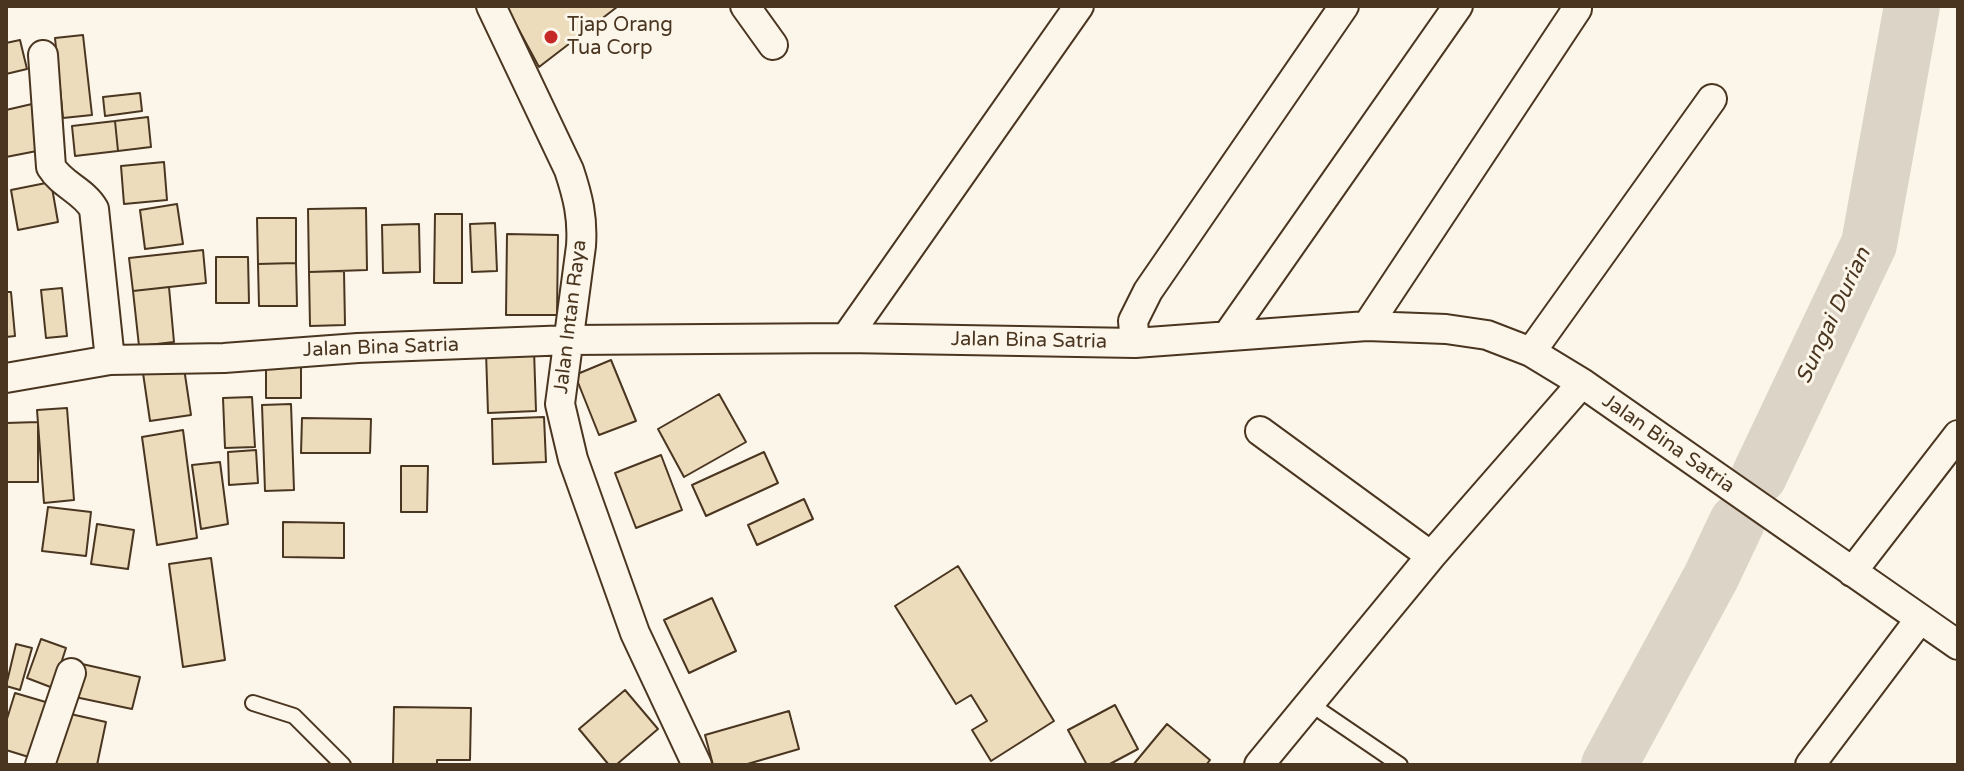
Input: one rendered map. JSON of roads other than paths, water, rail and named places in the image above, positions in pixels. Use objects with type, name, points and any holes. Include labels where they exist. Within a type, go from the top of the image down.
[{"type":"street","name":"Jalan Intan Raya","points":[[491,6],[579,197],[583,222],[571,340],[560,404],[573,459],[635,633],[697,765]]},
{"type":"street","points":[[745,6],[773,45]]},
{"type":"street","points":[[846,338],[1079,6]]},
{"type":"street","points":[[1135,343],[1133,321],[1154,280],[1344,6]]},
{"type":"street","points":[[1227,336],[1458,6]]},
{"type":"street","points":[[1367,326],[1577,9]]},
{"type":"street","points":[[43,55],[51,167],[94,209],[110,360]]},
{"type":"street","points":[[1531,352],[1712,99]]},
{"type":"street","name":"Jalan Bina Satria","points":[[6,378],[110,360],[224,358],[358,348],[571,340],[846,338],[1135,343],[1367,326],[1446,329],[1487,335],[1531,352],[1582,383],[1920,619],[1954,635]]},
{"type":"street","points":[[1259,765],[1431,556],[1582,383]]},
{"type":"street","points":[[1260,431],[1431,556]]},
{"type":"street","points":[[1852,572],[1958,435]]},
{"type":"street","points":[[1810,765],[1920,619]]},
{"type":"street","points":[[40,765],[71,673]]},
{"type":"lane","points":[[253,703],[294,716],[343,765]]},
{"type":"lane","points":[[1309,703],[1400,765]]},
{"type":"waterway","name":"Sungai Durian","points":[[1759,476],[1869,244],[1912,6]]},
{"type":"waterway","name":"Sungai Durian","points":[[1609,765],[1711,577],[1737,522]]},
{"type":"place","name":"Tjap Orang Tua Corp","points":[[551,37]]}]
